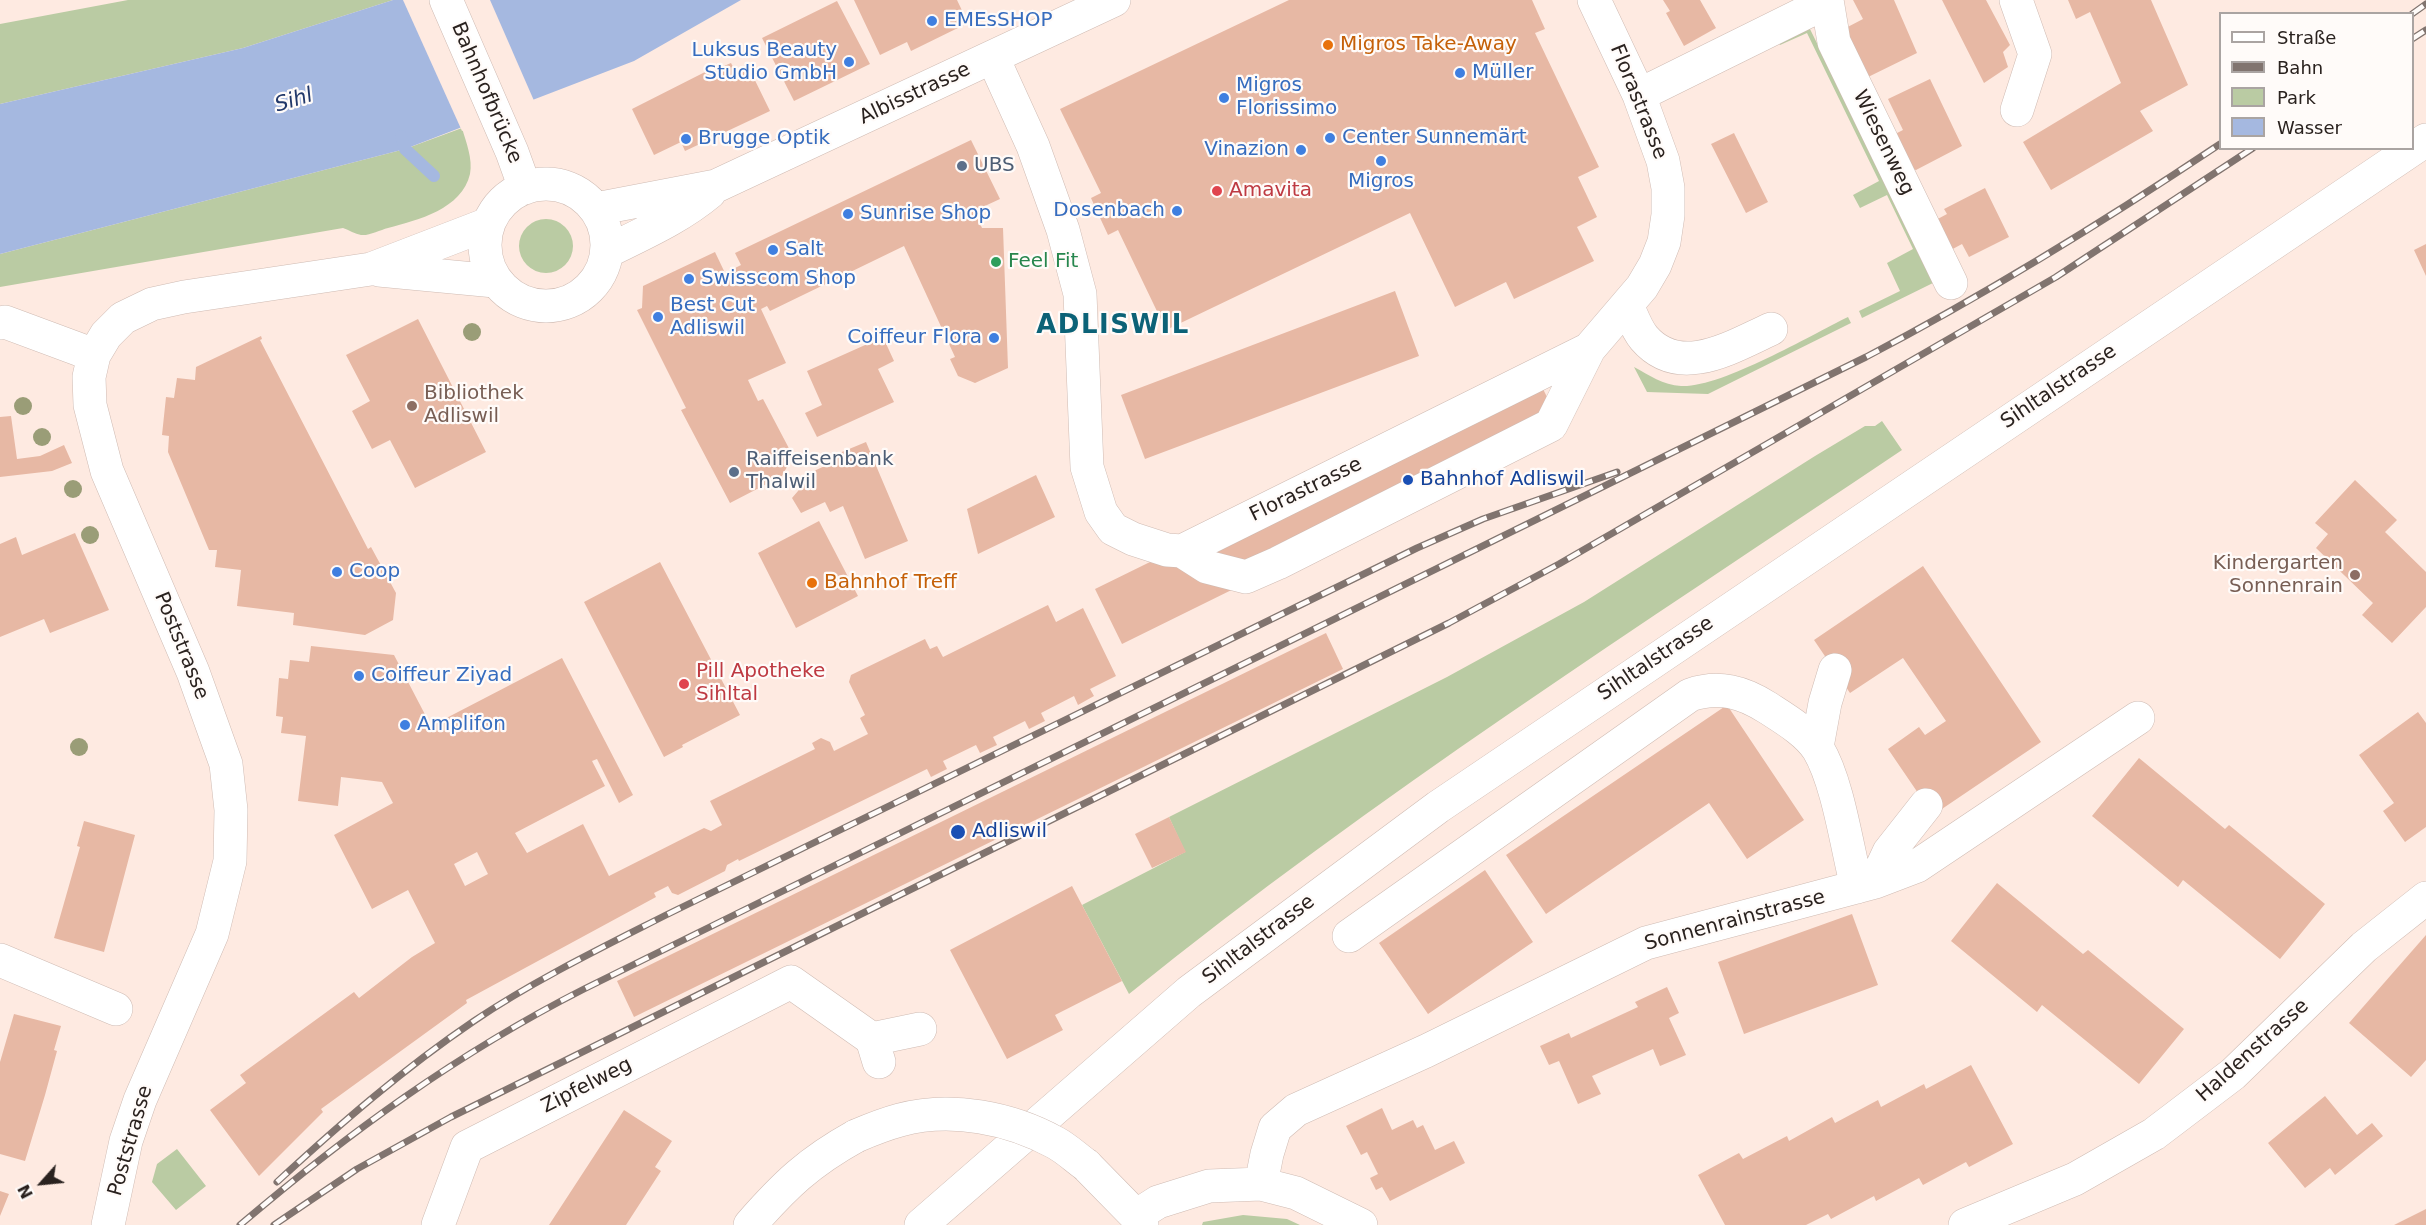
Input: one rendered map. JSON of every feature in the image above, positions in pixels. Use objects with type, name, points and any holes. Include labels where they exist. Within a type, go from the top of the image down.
[{"type":"street","name":"Bahnhofbrücke","points":[[446,0],[512,152],[525,188]]},
{"type":"street","name":"Albisstrasse","points":[[596,209],[716,186],[1114,0]]},
{"type":"street","name":"Florastrasse","points":[[1182,551],[1590,349],[1642,287],[1655,265],[1664,242],[1668,215],[1668,188],[1663,161],[1640,95],[1594,0]]},
{"type":"street","points":[[2016,0],[2035,54],[2017,110]]},
{"type":"street","points":[[1640,95],[1827,1]]},
{"type":"street","name":"Wiesenweg","points":[[1827,1],[1834,42],[1951,282]]},
{"type":"street","points":[[993,58],[1033,146],[1063,230],[1080,294],[1087,467],[1101,512],[1113,529],[1132,539],[1167,550],[1182,551],[1207,567],[1246,577],[1278,564],[1551,425],[1590,349]]},
{"type":"street","name":"Sihltalstrasse","points":[[921,1225],[1189,992],[1438,807],[2411,150]]},
{"type":"street","points":[[547,184],[569,188],[579,193],[596,209],[605,229],[608,251],[601,274],[594,284],[576,299],[547,308],[518,301],[495,281],[485,253],[488,224],[503,201],[525,188],[547,184]]},
{"type":"street","name":"Albisstrasse","points":[[608,251],[670,220],[694,205],[716,186]]},
{"type":"street","name":"Poststrasse","points":[[108,1225],[126,1141],[140,1100],[212,934],[231,861],[231,810],[226,764],[212,724],[186,655],[107,471],[90,405],[89,377],[94,355],[106,335],[123,318],[152,304],[371,269],[488,224]]},
{"type":"street","name":"Poststrasse","points":[[371,269],[495,281]]},
{"type":"street","points":[[1627,305],[1644,338],[1664,354],[1689,359],[1714,355],[1771,329]]},
{"type":"street","points":[[0,323],[5,322],[94,355]]},
{"type":"street","points":[[1816,747],[1825,703],[1835,670]]},
{"type":"street","points":[[1349,936],[1690,695],[1704,690],[1724,689],[1752,697],[1789,721],[1816,747],[1829,772],[1866,884]]},
{"type":"street","name":"Sonnenrainstrasse","points":[[1261,1184],[1275,1128],[1296,1110],[1426,1051],[1646,943],[1866,884],[1917,866],[2138,718]]},
{"type":"street","points":[[1866,884],[1926,805]]},
{"type":"street","name":"Haldenstrasse","points":[[1965,1225],[2075,1179],[2154,1134],[2233,1074],[2364,947],[2426,898]]},
{"type":"street","points":[[0,960],[116,1009]]},
{"type":"street","name":"Zipfelweg","points":[[438,1225],[467,1147],[791,982],[876,1050],[921,1029]]},
{"type":"street","points":[[750,1225],[799,1172],[825,1153],[856,1136],[901,1119],[937,1114],[975,1116],[1023,1127],[1057,1144],[1086,1165],[1139,1220],[1158,1202],[1209,1186],[1261,1184],[1296,1193],[1361,1225]]},
{"type":"green space","points":[[128,0],[393,0],[243,48],[0,104],[0,24]]},
{"type":"green space","points":[[1807,23],[1935,282],[1862,318],[1859,311],[1900,291],[1887,263],[1913,249],[1887,195],[1860,208],[1853,195],[1879,181],[1807,33],[1780,45],[1777,39]]},
{"type":"green space","points":[[462,128],[471,162],[470,174],[458,196],[425,217],[367,235],[343,228],[0,287],[0,254],[405,149]]},
{"type":"green space","points":[[546,219],[556,221],[565,227],[571,236],[573,246],[571,256],[565,265],[556,271],[546,273],[536,271],[527,265],[521,256],[519,246],[521,236],[527,227],[536,221]]},
{"type":"green space","points":[[1848,317],[1851,323],[1708,394],[1647,392],[1634,367],[1668,384],[1681,386],[1698,384],[1741,370]]},
{"type":"green space","points":[[1882,421],[1902,450],[1607,647],[1412,781],[1316,850],[1129,994],[1082,905],[1185,852],[1169,817],[1447,677],[1584,602],[1815,456],[1865,426],[1875,426]]},
{"type":"green space","points":[[177,1149],[206,1186],[176,1210],[152,1182],[157,1164]]},
{"type":"green space","points":[[1243,1215],[1287,1219],[1300,1225],[1202,1225],[1203,1222]]},
{"type":"water","name":"Sihl","points":[[393,0],[741,0],[634,61],[405,149],[0,254],[0,104],[243,48]]},
{"type":"pier","points":[[403,0],[490,0],[535,103],[462,131]]},
{"type":"building","points":[[854,0],[957,0],[968,23],[911,51],[907,42],[880,55]]},
{"type":"building","name":"Center Sunnemärt","points":[[1289,0],[1532,0],[1545,29],[1535,33],[1599,167],[1578,177],[1597,217],[1577,227],[1594,261],[1514,299],[1506,282],[1455,307],[1410,213],[1166,330],[1118,230],[1108,235],[1091,198],[1101,193],[1060,109]]},
{"type":"building","points":[[1663,0],[1700,0],[1716,28],[1684,46],[1666,13],[1670,11]]},
{"type":"building","points":[[1853,0],[1894,0],[1917,53],[1864,79],[1840,31],[1863,19]]},
{"type":"building","points":[[1942,0],[1986,0],[2010,45],[2003,52],[2008,67],[1984,83]]},
{"type":"building","points":[[2068,0],[2151,0],[2188,85],[2140,111],[2153,131],[2051,190],[2023,142],[2121,83],[2090,12],[2076,19]]},
{"type":"building","points":[[837,1],[870,64],[794,101],[762,38]]},
{"type":"building","points":[[731,63],[735,71],[747,64],[770,111],[685,151],[681,142],[654,155],[632,109],[707,71],[708,73]]},
{"type":"building","points":[[1930,79],[1962,146],[1916,170],[1906,167],[1891,136],[1903,130],[1888,99]]},
{"type":"building","points":[[1734,133],[1768,202],[1746,213],[1711,144]]},
{"type":"building","points":[[971,140],[1000,199],[974,211],[982,228],[1003,228],[1008,368],[975,383],[958,376],[950,359],[955,357],[904,246],[770,311],[767,306],[761,309],[786,363],[748,380],[758,401],[763,399],[793,456],[782,476],[730,503],[681,410],[686,408],[637,310],[642,308],[643,286],[715,252],[725,273],[741,265],[735,253]]},
{"type":"building","points":[[1985,188],[2009,237],[1969,257],[1962,244],[1949,251],[1934,221],[1947,214],[1944,209]]},
{"type":"building","points":[[2426,244],[2426,276],[2414,250]]},
{"type":"building","points":[[1395,291],[1419,356],[1145,459],[1121,395]]},
{"type":"building","name":"Bibliothek Adliswil","points":[[418,319],[486,452],[415,488],[390,440],[372,449],[352,411],[370,401],[346,355]]},
{"type":"building","points":[[261,336],[260,340],[368,549],[371,547],[396,593],[393,620],[365,635],[293,625],[294,613],[237,606],[241,570],[215,567],[217,550],[209,550],[168,452],[169,436],[162,435],[166,397],[174,398],[177,378],[195,380],[196,367]]},
{"type":"building","points":[[883,337],[894,361],[878,369],[894,402],[817,437],[805,413],[822,405],[807,371]]},
{"type":"building","points":[[1535,373],[1562,427],[1122,644],[1095,589]]},
{"type":"building","points":[[11,416],[17,459],[40,456],[64,445],[72,463],[52,471],[0,477],[0,417]]},
{"type":"building","points":[[866,442],[908,541],[865,559],[843,506],[830,512],[825,502],[801,513],[792,498],[816,470],[827,465],[825,459]]},
{"type":"building","points":[[1036,475],[1055,517],[978,554],[967,509]]},
{"type":"building","points":[[2355,480],[2397,520],[2385,532],[2426,572],[2426,607],[2392,643],[2362,615],[2373,603],[2316,548],[2328,534],[2315,523]]},
{"type":"building","name":"Bahnhof Treff","points":[[819,521],[858,596],[796,628],[758,553]]},
{"type":"building","points":[[75,533],[109,610],[50,633],[44,619],[0,637],[0,544],[16,537],[22,555]]},
{"type":"building","points":[[660,562],[740,715],[664,757],[584,602]]},
{"type":"building","points":[[1923,566],[2041,742],[1933,815],[1888,749],[1919,727],[1925,735],[1946,721],[1903,658],[1850,693],[1814,640]]},
{"type":"building","points":[[1048,605],[1056,622],[1083,608],[1116,676],[1090,689],[1094,696],[1078,705],[1074,696],[1041,713],[1045,721],[1029,729],[1025,721],[993,737],[997,745],[980,753],[976,745],[943,761],[947,769],[931,777],[927,769],[739,861],[738,859],[727,865],[725,871],[678,895],[672,893],[668,886],[654,893],[656,897],[466,1000],[467,1003],[321,1109],[323,1112],[259,1176],[210,1110],[246,1083],[240,1075],[354,992],[359,998],[412,957],[435,943],[408,890],[372,909],[334,835],[393,803],[382,782],[341,777],[338,806],[298,801],[306,736],[281,733],[283,717],[276,716],[279,678],[288,679],[290,660],[309,662],[311,646],[394,655],[431,726],[562,658],[633,795],[619,803],[597,759],[592,761],[605,786],[515,833],[527,853],[583,824],[609,876],[704,828],[711,831],[722,825],[710,801],[815,749],[812,743],[821,738],[830,742],[834,751],[868,734],[860,718],[865,715],[849,682],[851,675],[925,639],[930,649],[937,646],[943,657]],"holes":[[[477,852],[488,874],[465,886],[454,864]]]},
{"type":"building","points":[[1326,633],[1343,669],[634,1017],[617,981]]},
{"type":"building","points":[[1727,705],[1804,820],[1747,859],[1709,803],[1546,914],[1506,855]]},
{"type":"building","points":[[2418,712],[2426,723],[2426,827],[2405,842],[2383,811],[2394,803],[2359,755]]},
{"type":"building","points":[[2139,758],[2225,829],[2229,825],[2325,904],[2280,959],[2183,880],[2178,887],[2092,816]]},
{"type":"building","points":[[1169,817],[1186,852],[1152,868],[1135,834]]},
{"type":"building","points":[[84,821],[135,835],[104,952],[54,938],[80,847],[77,846]]},
{"type":"building","points":[[1485,870],[1533,942],[1428,1014],[1379,943]]},
{"type":"building","points":[[1997,883],[2083,954],[2088,950],[2184,1029],[2139,1084],[2042,1005],[2037,1012],[1951,941]]},
{"type":"building","points":[[1072,886],[1122,981],[1055,1015],[1063,1030],[1007,1059],[950,950]]},
{"type":"building","points":[[1852,914],[1878,985],[1744,1034],[1718,962]]},
{"type":"building","points":[[2426,935],[2426,1060],[2411,1077],[2349,1023]]},
{"type":"building","points":[[1667,987],[1679,1013],[1669,1018],[1686,1055],[1660,1066],[1653,1049],[1592,1076],[1601,1094],[1578,1104],[1559,1061],[1549,1065],[1540,1046],[1569,1033],[1571,1038],[1638,1007],[1635,1002]]},
{"type":"building","points":[[14,1014],[61,1026],[54,1050],[57,1051],[25,1161],[0,1154],[0,1062]]},
{"type":"building","points":[[1971,1065],[2013,1144],[1969,1167],[1966,1162],[1923,1185],[1919,1178],[1876,1201],[1874,1196],[1831,1219],[1828,1214],[1806,1225],[1725,1225],[1698,1175],[1739,1153],[1743,1159],[1787,1136],[1789,1141],[1832,1117],[1835,1123],[1878,1100],[1881,1107],[1924,1084],[1926,1089]]},
{"type":"building","points":[[2325,1096],[2357,1135],[2372,1123],[2383,1136],[2335,1175],[2330,1168],[2305,1188],[2268,1143]]},
{"type":"building","points":[[1382,1108],[1392,1130],[1413,1120],[1417,1128],[1423,1125],[1435,1150],[1454,1141],[1465,1163],[1390,1201],[1382,1187],[1376,1190],[1370,1178],[1378,1174],[1367,1152],[1361,1155],[1346,1126]]},
{"type":"building","points":[[624,1110],[672,1141],[655,1167],[661,1171],[626,1225],[549,1225]]},
{"type":"building","points":[[0,1191],[9,1194],[0,1216]]},
{"type":"building","points":[[2426,1209],[2426,1225],[2394,1225]]},
{"type":"waterway","points":[[401,136],[405,149],[434,176]]},
{"type":"railway","points":[[2414,13],[2426,4]]},
{"type":"railway","points":[[2414,38],[2426,30]]},
{"type":"railway","points":[[240,1225],[321,1159],[405,1097],[492,1040],[537,1014],[1866,357],[1957,308],[2046,255],[2219,145]]},
{"type":"railway","points":[[274,1225],[357,1169],[451,1117],[1449,623],[1559,564],[2056,277],[2250,150]]},
{"type":"railway","points":[[277,1182],[348,1118],[422,1058],[497,1006],[568,965],[1417,548],[1483,519],[1617,472]]},
{"type":"place","name":"EMEsSHOP","points":[[932,21]]},
{"type":"place","name":"Migros Take-Away","points":[[1328,45]]},
{"type":"place","name":"Luksus Beauty Studio GmbH","points":[[849,62]]},
{"type":"place","name":"Müller","points":[[1460,73]]},
{"type":"place","name":"Migros Florissimo","points":[[1224,98]]},
{"type":"place","name":"Center Sunnemärt","points":[[1330,138]]},
{"type":"place","name":"Brugge Optik","points":[[686,139]]},
{"type":"place","name":"Vinazion","points":[[1301,150]]},
{"type":"place","name":"Migros","points":[[1381,161]]},
{"type":"place","name":"UBS","points":[[962,166]]},
{"type":"place","name":"Amavita","points":[[1217,191]]},
{"type":"place","name":"Dosenbach","points":[[1177,211]]},
{"type":"place","name":"Sunrise Shop","points":[[848,214]]},
{"type":"place","name":"Salt","points":[[773,250]]},
{"type":"place","name":"Feel Fit","points":[[996,262]]},
{"type":"place","name":"Swisscom Shop","points":[[689,279]]},
{"type":"place","name":"Best Cut Adliswil","points":[[658,317]]},
{"type":"place","name":"Coiffeur Flora","points":[[994,338]]},
{"type":"place","name":"Bibliothek Adliswil","points":[[412,406]]},
{"type":"place","name":"Raiffeisenbank Thalwil","points":[[734,472]]},
{"type":"place","name":"Bahnhof Adliswil","points":[[1408,480]]},
{"type":"place","name":"Coop","points":[[337,572]]},
{"type":"place","name":"Kindergarten Sonnenrain","points":[[2355,575]]},
{"type":"place","name":"Bahnhof Treff","points":[[812,583]]},
{"type":"place","name":"Coiffeur Ziyad","points":[[359,676]]},
{"type":"place","name":"Pill Apotheke Sihltal","points":[[684,684]]},
{"type":"place","name":"Amplifon","points":[[405,725]]},
{"type":"place","name":"Adliswil","points":[[958,832]]},
{"type":"district","name":"ADLISWIL","points":[[1113,326]]}]
